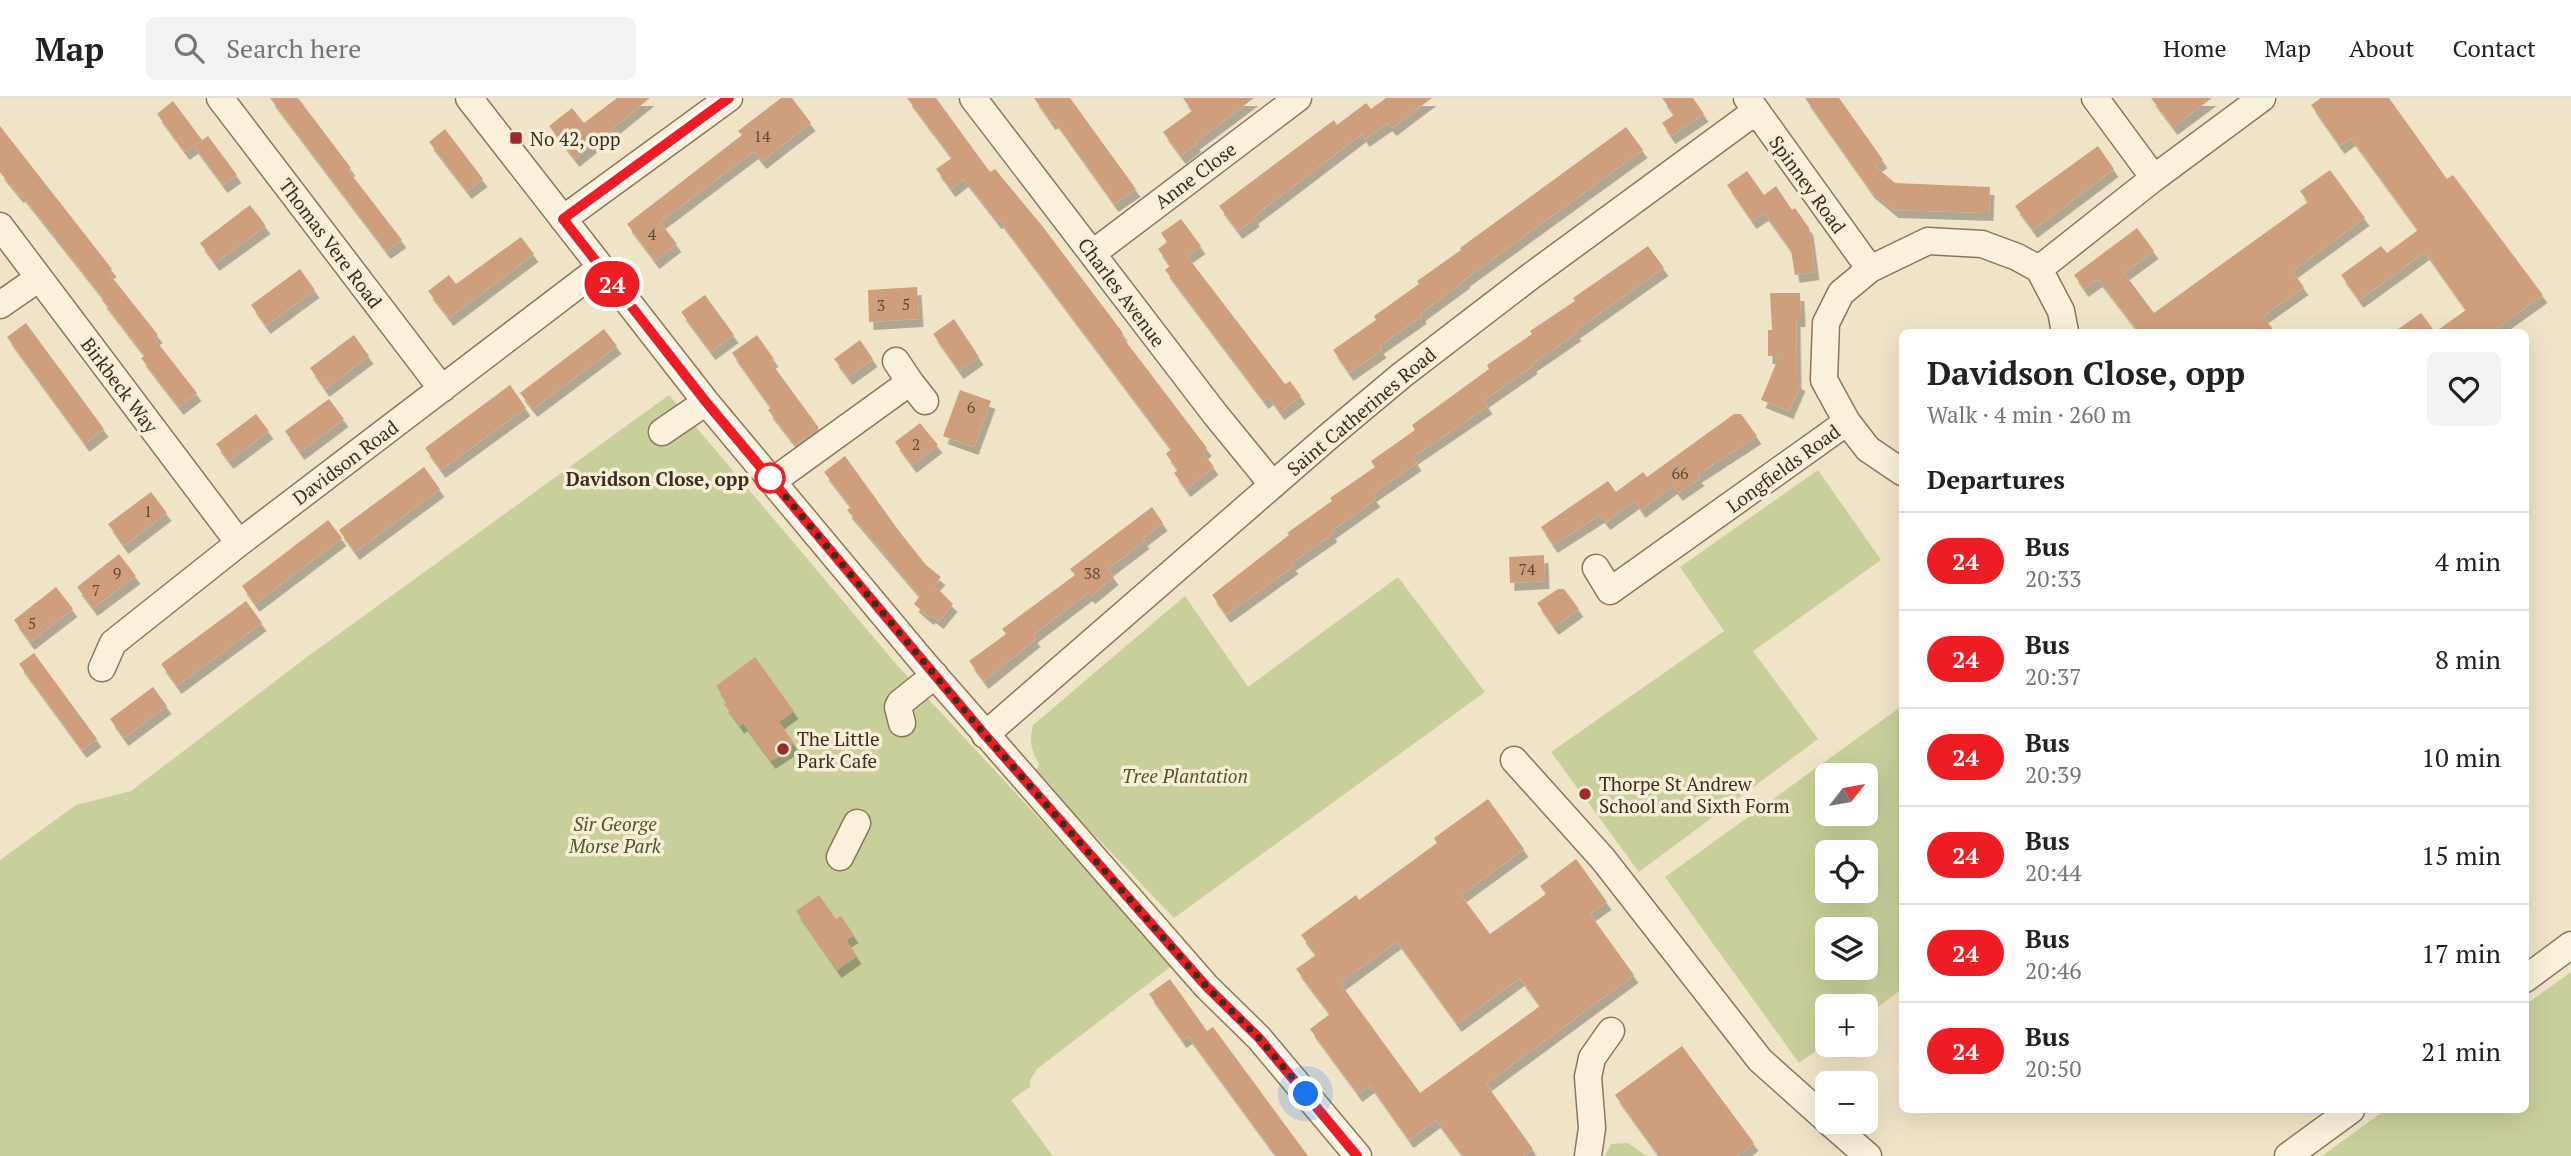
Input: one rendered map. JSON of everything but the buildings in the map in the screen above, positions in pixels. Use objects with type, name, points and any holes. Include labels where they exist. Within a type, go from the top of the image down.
[{"type":"street","name":"Thomas Vere Road","points":[[220,98],[442,388]]},
{"type":"street","points":[[469,98],[706,402],[934,675],[1206,986],[1259,1038],[1353,1154]]},
{"type":"street","points":[[563,219],[729,98]]},
{"type":"street","name":"Charles Avenue","points":[[974,98],[1223,425],[1273,485]]},
{"type":"street","name":"Anne Close","points":[[1093,253],[1298,98]]},
{"type":"street","points":[[2095,98],[2154,178]]},
{"type":"street","points":[[2064,329],[2061,310],[2039,269],[2154,178],[2262,98]]},
{"type":"street","name":"Spinney Road","points":[[1751,105],[1870,269]]},
{"type":"street","name":"Saint Catherines Road","points":[[985,735],[1329,436],[1444,342],[1751,105]]},
{"type":"street","name":"Birkbeck Way","points":[[0,226],[239,543]]},
{"type":"street","name":"Longfields Road","points":[[1595,568],[1613,601],[1847,422],[1824,380],[1826,323],[1841,293],[1870,269],[1928,241],[1982,244],[2017,257],[2039,269]]},
{"type":"street","name":"Davidson Road","points":[[102,668],[113,643],[239,543],[600,268]]},
{"type":"street","points":[[0,305],[39,278]]},
{"type":"street","points":[[773,481],[910,382]]},
{"type":"street","points":[[662,432],[706,402]]},
{"type":"street","points":[[1847,422],[1868,449],[1899,470]]},
{"type":"street","points":[[902,723],[898,707],[900,703],[934,675]]},
{"type":"street","points":[[1514,760],[1603,859],[1760,1060],[1815,1109]]},
{"type":"street","points":[[840,857],[857,822]]},
{"type":"street","points":[[2529,976],[2571,945]]},
{"type":"street","points":[[1588,1156],[1592,1128],[1588,1077],[1592,1058],[1611,1031]]},
{"type":"street","points":[[2288,1156],[2347,1113]]},
{"type":"street","points":[[1843,1134],[1868,1156]]},
{"type":"green space","name":"Sir George Morse Park","points":[[669,395],[897,665],[1174,964],[1037,1069],[1030,1080],[1030,1087],[1011,1100],[1053,1156],[0,1156],[0,860],[76,805],[131,791],[307,657]]},
{"type":"green space","points":[[1818,470],[1881,560],[1753,651],[1818,739],[1639,872],[1551,752],[1724,631],[1680,567]]},
{"type":"green space","name":"Tree Plantation","points":[[1398,577],[1485,692],[1174,918],[1031,769],[1038,768],[1039,764],[1032,745],[1033,725],[1185,596],[1248,687]]},
{"type":"green space","points":[[1899,708],[1899,991],[1878,1007],[1878,994],[1815,994],[1815,1052],[1799,1063],[1665,877],[1815,769],[1815,826],[1878,826],[1878,763],[1823,763]]},
{"type":"green space","points":[[2571,972],[2571,1156],[2322,1156],[2381,1113],[2529,1113],[2529,1002]]},
{"type":"green space","points":[[1628,1143],[1647,1156],[1605,1156],[1611,1144]]},
{"type":"bus line","name":"24","points":[[729,98],[563,219],[706,402],[985,735],[1206,986],[1259,1038],[1357,1156]]},
{"type":"place","name":"No 42, opp","points":[[516,138]]},
{"type":"place","name":"Davidson Close, opp","points":[[770,478]]},
{"type":"place","name":"The Little Park Cafe","points":[[783,749]]},
{"type":"place","name":"Thorpe St Andrew School and Sixth Form","points":[[1585,794]]},
{"type":"route","points":[[770,478],[985,735],[1206,986],[1259,1038],[1306,1094]]}]
